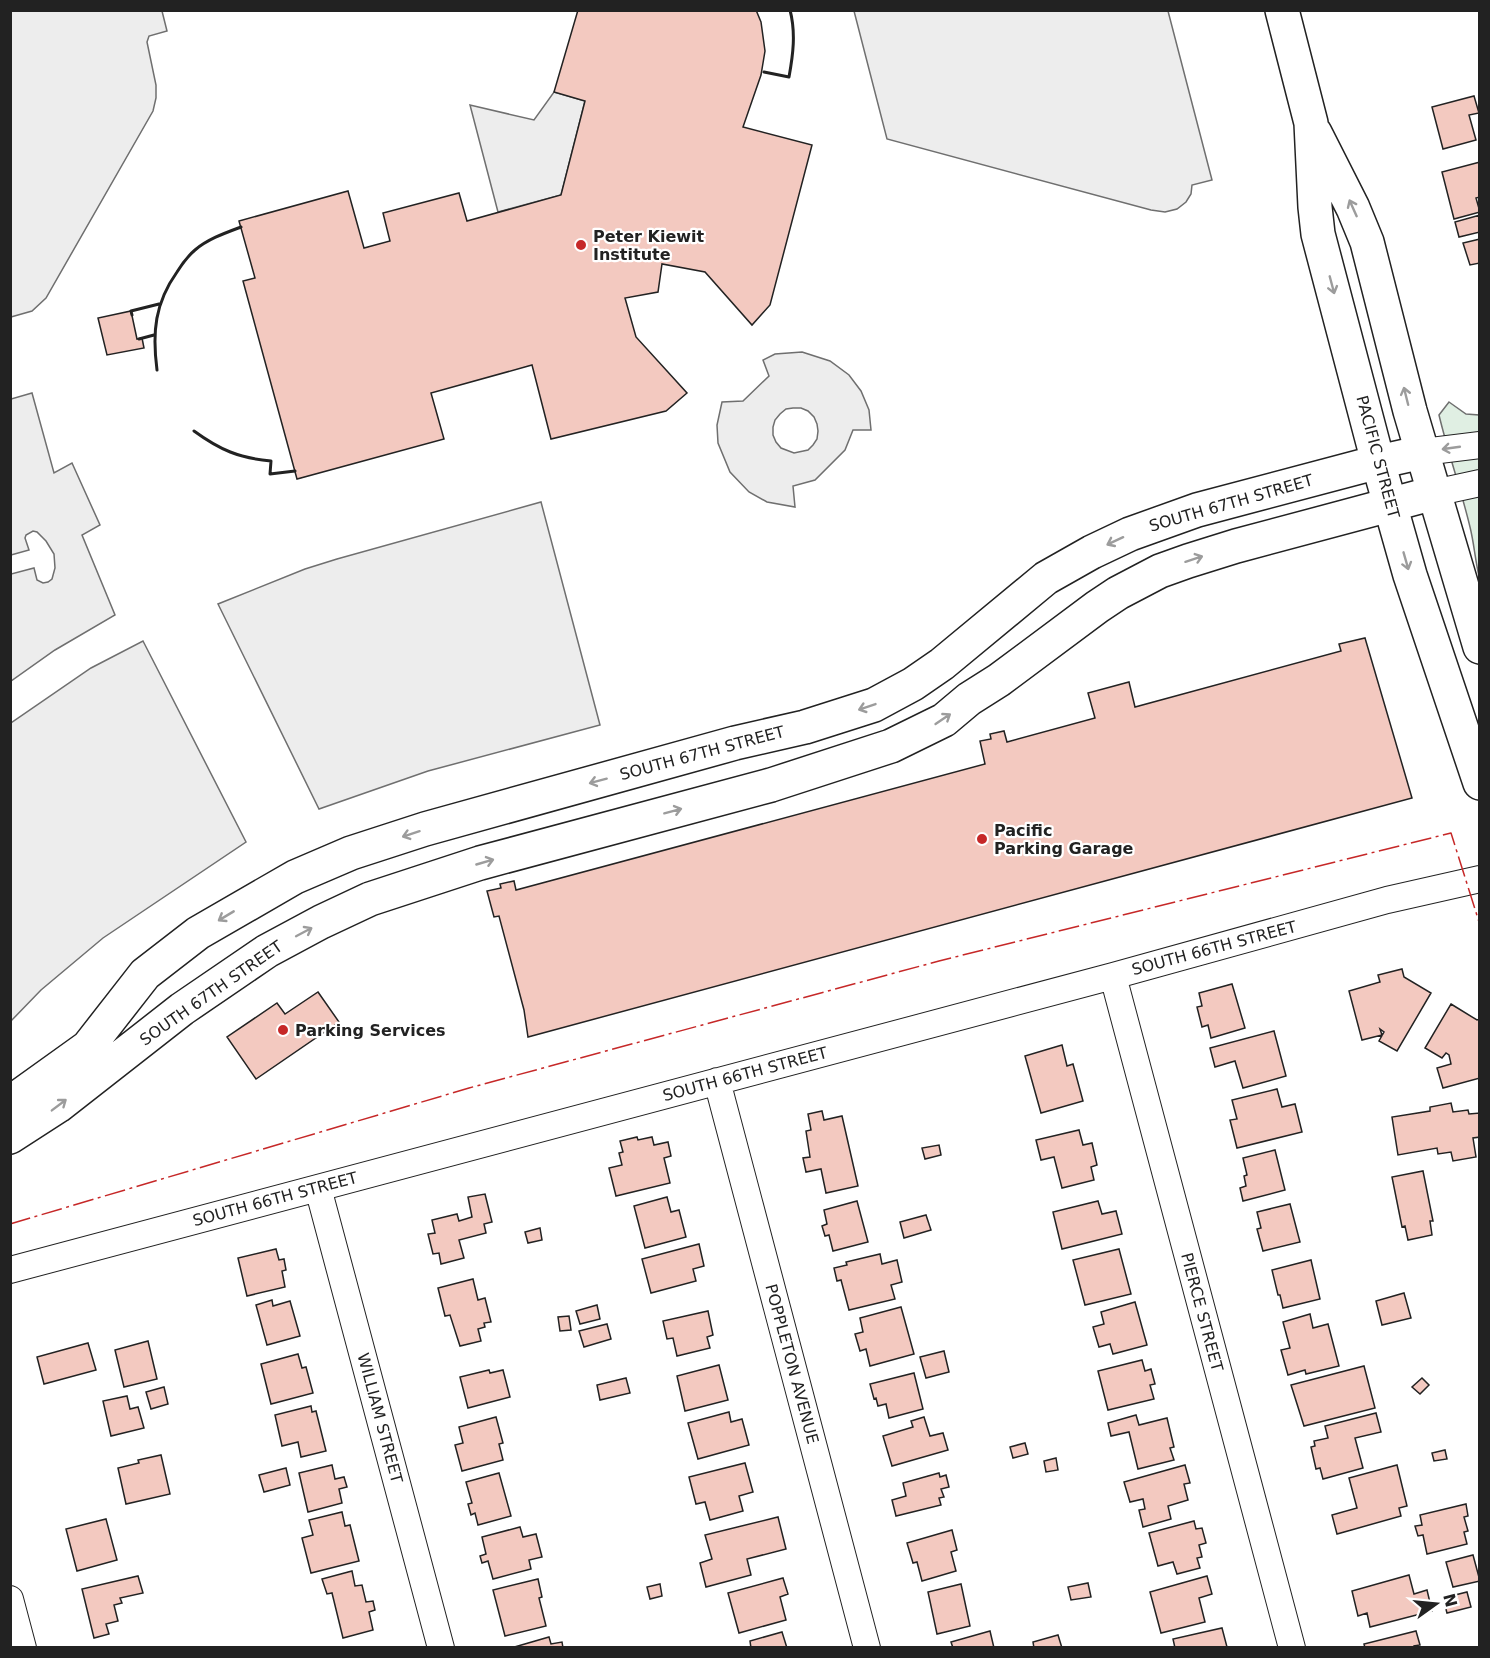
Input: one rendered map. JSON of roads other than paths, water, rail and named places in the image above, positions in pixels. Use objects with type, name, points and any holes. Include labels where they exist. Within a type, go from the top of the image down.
[{"type":"main road","name":"PACIFIC STREET","points":[[1282,10],[1311,123],[1318,234],[1410,575],[1479,783]]},
{"type":"main road","name":"PACIFIC STREET","points":[[1311,123],[1353,208],[1367,242],[1410,411],[1479,647]]},
{"type":"main road","name":"SOUTH 67TH STREET","points":[[10,1103],[88,1047],[145,974],[198,933],[295,877],[351,854],[425,829],[740,741],[805,727],[874,705],[913,684],[942,664],[1046,579],[1092,552],[1130,534],[1197,510],[1423,452]]},
{"type":"main road","name":"SOUTH 67TH STREET","points":[[10,1137],[58,1106],[182,1009],[267,951],[370,899],[480,863],[771,785],[891,747],[944,720],[969,699],[999,680],[1097,607],[1152,575],[1236,546],[1434,493]]},
{"type":"main road","points":[[831,766],[859,741],[937,691],[969,665],[983,631]]},
{"type":"street","points":[[1423,452],[1479,444]]},
{"type":"street","points":[[1434,493],[1479,483]]},
{"type":"street","name":"SOUTH 66TH STREET","points":[[10,1270],[1113,976],[1387,900],[1479,879]]},
{"type":"street","name":"PIERCE STREET","points":[[1113,976],[1292,1647]]},
{"type":"street","name":"POPPLETON AVENUE","points":[[717,1081],[867,1647]]},
{"type":"street","name":"WILLIAM STREET","points":[[318,1188],[441,1647]]},
{"type":"street","points":[[10,1599],[23,1647]]},
{"type":"place","name":"Peter Kiewit Institute","points":[[581,245]]},
{"type":"place","name":"Pacific Parking Garage","points":[[982,839]]},
{"type":"place","name":"Parking Services","points":[[283,1030]]}]
